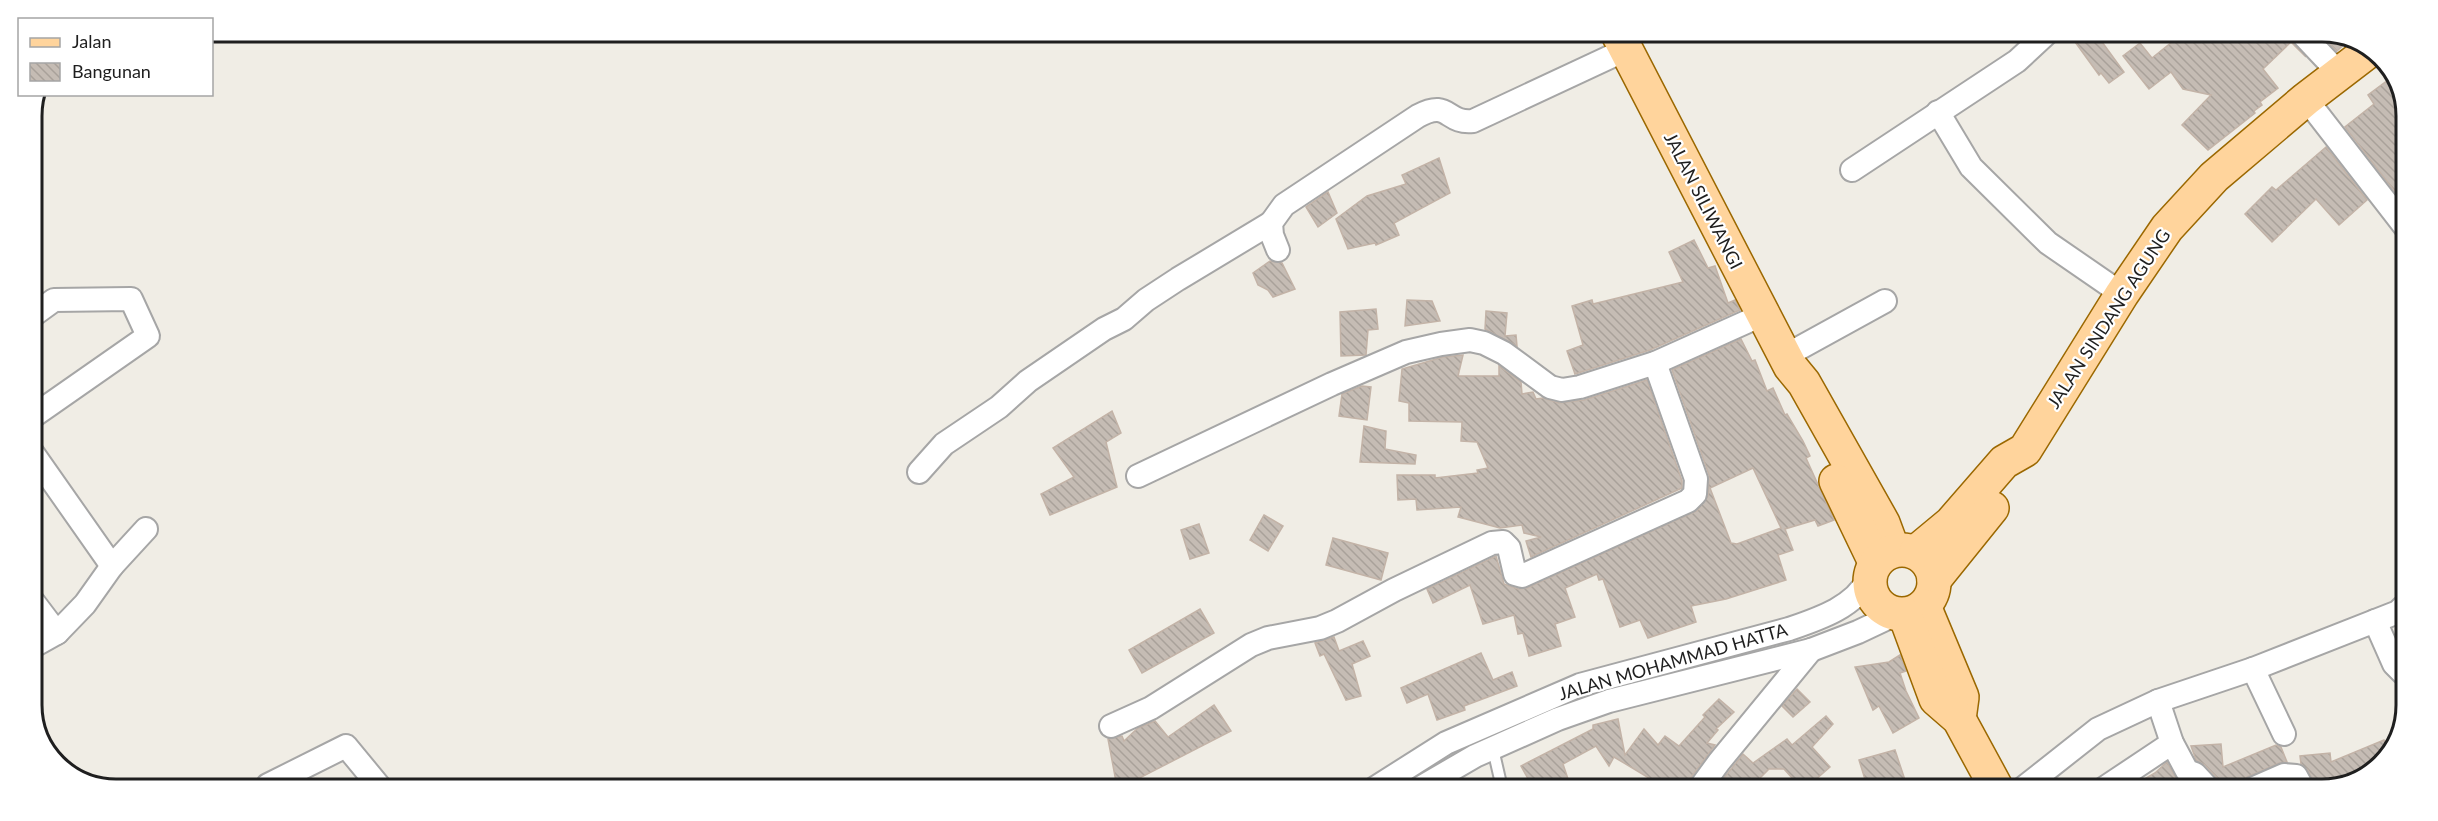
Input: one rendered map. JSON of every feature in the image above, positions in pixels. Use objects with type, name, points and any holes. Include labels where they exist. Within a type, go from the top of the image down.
[{"type":"main road","name":"JALAN SILIWANGI","points":[[1622,42],[1762,315],[1787,361],[1804,382],[1877,513],[1888,561]]},
{"type":"main road","name":"JALAN SINDANG AGUNG","points":[[1888,561],[1951,524],[2004,462],[2025,450],[2122,294],[2167,228],[2214,177],[2306,99],[2364,55]]},
{"type":"main road","points":[[1914,604],[2019,474],[2025,450]]},
{"type":"main road","points":[[1914,604],[1875,601],[1888,561],[1929,563],[1914,604],[1936,699],[1959,719],[1992,779]]},
{"type":"street","points":[[919,472],[944,444],[999,407],[1028,381],[1104,329],[1124,319],[1162,290],[1271,222],[1284,206],[1389,135],[1430,110],[1438,108],[1460,121],[1473,121],[1622,42]]},
{"type":"street","points":[[1852,170],[2017,61],[2037,42]]},
{"type":"street","points":[[2310,42],[2340,74]]},
{"type":"street","points":[[2306,99],[2396,215]]},
{"type":"street","points":[[1938,112],[1971,167],[2048,243],[2122,294]]},
{"type":"street","points":[[1271,222],[1272,235],[1278,250]]},
{"type":"street","points":[[42,309],[54,300],[131,299],[148,336],[42,410]]},
{"type":"street","points":[[1787,361],[1885,301]]},
{"type":"street","points":[[1138,476],[1342,379],[1406,352],[1470,340],[1484,343],[1511,358],[1550,387],[1562,390],[1580,387],[1655,363],[1762,315]]},
{"type":"street","points":[[1111,726],[1151,708],[1251,645],[1268,638],[1329,625],[1451,561],[1491,543],[1503,542],[1509,548],[1515,574],[1522,576],[1688,501],[1695,494],[1696,479],[1655,363]]},
{"type":"street","points":[[42,466],[112,566]]},
{"type":"street","points":[[42,641],[57,633],[85,604],[112,566],[146,529]]},
{"type":"street","name":"JALAN MOHAMMAD HATTA","points":[[1389,779],[1446,743],[1580,685],[1789,629],[1822,617],[1862,591],[1888,561]]},
{"type":"street","name":"JALAN MOHAMMAD HATTA","points":[[1447,779],[1475,756],[1558,719],[1609,701],[1812,650],[1850,636],[1914,604]]},
{"type":"street","points":[[42,613],[57,633]]},
{"type":"street","points":[[2035,779],[2098,729],[2158,701],[2253,669],[2396,613]]},
{"type":"street","points":[[2375,621],[2396,666]]},
{"type":"street","points":[[1707,779],[1812,650]]},
{"type":"street","points":[[2253,669],[2284,734]]},
{"type":"street","points":[[2158,701],[2172,743],[2187,771],[2200,779]]},
{"type":"street","points":[[1487,725],[1493,749]]},
{"type":"street","points":[[2118,779],[2172,743]]},
{"type":"street","points":[[282,779],[346,746],[373,779]]},
{"type":"street","points":[[2275,779],[2284,775],[2296,776],[2298,779]]},
{"type":"lane","points":[[1493,749],[1501,779]]},
{"type":"building","points":[[2075,42],[2102,42],[2124,72],[2109,83],[2101,73],[2099,75]]},
{"type":"building","points":[[2172,42],[2291,42],[2263,69],[2278,88],[2260,102],[2262,105],[2254,111],[2255,113],[2208,150],[2182,125],[2211,95],[2183,89],[2171,72],[2149,89],[2123,56],[2140,43],[2152,58]]},
{"type":"building","points":[[2329,43],[2343,46],[2337,51]]},
{"type":"building","points":[[2387,81],[2396,111],[2396,193],[2345,127],[2374,104],[2368,95]]},
{"type":"building","points":[[2326,147],[2367,200],[2339,225],[2316,199],[2272,242],[2245,214],[2272,187],[2276,190]]},
{"type":"building","points":[[1439,158],[1450,193],[1394,223],[1399,235],[1376,245],[1375,243],[1348,249],[1336,219],[1367,196],[1406,184],[1402,175]]},
{"type":"building","points":[[1328,192],[1337,213],[1318,227],[1306,207]]},
{"type":"building","points":[[1694,240],[1708,268],[1715,266],[1728,303],[1735,300],[1740,310],[1650,350],[1575,374],[1567,351],[1583,345],[1572,306],[1592,300],[1593,304],[1683,282],[1669,252]]},
{"type":"building","points":[[1270,261],[1282,263],[1295,289],[1273,297],[1268,290],[1258,285],[1253,273]]},
{"type":"building","points":[[1407,300],[1432,301],[1440,321],[1405,326]]},
{"type":"building","points":[[1376,309],[1378,329],[1368,330],[1366,355],[1341,356],[1340,312]]},
{"type":"building","points":[[1486,311],[1507,313],[1505,336],[1516,335],[1517,346],[1485,329]]},
{"type":"building","points":[[1741,339],[1752,361],[1755,360],[1767,391],[1773,388],[1785,415],[1787,414],[1803,441],[1810,456],[1806,458],[1834,520],[1818,526],[1815,520],[1785,529],[1793,550],[1778,555],[1786,580],[1726,599],[1691,606],[1696,622],[1648,638],[1640,620],[1620,627],[1603,579],[1599,580],[1597,574],[1565,588],[1575,617],[1555,624],[1561,646],[1529,656],[1523,633],[1518,634],[1514,615],[1483,624],[1470,585],[1433,603],[1427,589],[1496,556],[1504,584],[1518,589],[1527,588],[1697,511],[1708,496],[1709,475],[1672,370]],"holes":[[[1753,468],[1781,528],[1737,544],[1731,543],[1710,488]]]},
{"type":"building","points":[[1463,355],[1458,376],[1499,376],[1499,366],[1521,382],[1522,394],[1533,392],[1536,399],[1543,398],[1559,403],[1584,400],[1647,380],[1682,481],[1682,488],[1531,557],[1526,541],[1541,537],[1524,533],[1522,525],[1500,528],[1458,517],[1461,507],[1417,510],[1416,499],[1398,500],[1397,475],[1435,475],[1435,478],[1478,473],[1477,470],[1488,468],[1477,442],[1461,441],[1462,422],[1409,421],[1409,403],[1399,401],[1402,369],[1443,357]]},
{"type":"building","points":[[1362,386],[1371,387],[1367,420],[1339,416],[1342,394]]},
{"type":"building","points":[[1112,411],[1121,433],[1106,442],[1117,487],[1050,515],[1041,494],[1074,477],[1053,448]]},
{"type":"building","points":[[1364,426],[1386,431],[1385,449],[1416,455],[1415,464],[1360,462]]},
{"type":"building","points":[[1264,515],[1283,526],[1268,551],[1250,540]]},
{"type":"building","points":[[1199,524],[1209,553],[1190,559],[1181,530]]},
{"type":"building","points":[[1333,538],[1388,553],[1381,580],[1326,565]]},
{"type":"building","points":[[1200,609],[1214,633],[1142,673],[1129,650]]},
{"type":"building","points":[[1334,637],[1339,651],[1363,641],[1370,656],[1352,664],[1361,696],[1346,700],[1324,654],[1320,656],[1315,643]]},
{"type":"building","points":[[1481,653],[1493,680],[1512,672],[1517,686],[1464,706],[1465,710],[1437,720],[1428,694],[1407,703],[1401,688]]},
{"type":"building","points":[[1900,655],[1906,671],[1900,673],[1919,718],[1893,733],[1879,706],[1873,710],[1855,667],[1889,662]]},
{"type":"building","points":[[1797,689],[1810,702],[1793,717],[1782,706]]},
{"type":"building","points":[[1719,699],[1734,712],[1716,729],[1718,730],[1707,743],[1715,745],[1690,779],[1648,779],[1614,757],[1609,766],[1596,746],[1563,764],[1568,779],[1528,779],[1521,766],[1593,729],[1593,725],[1618,719],[1625,755],[1644,729],[1658,745],[1665,736],[1679,746],[1705,717],[1703,715]]},
{"type":"building","points":[[1214,705],[1231,731],[1138,779],[1116,779],[1108,739],[1122,736],[1124,741],[1138,728],[1155,721],[1168,737]]},
{"type":"building","points":[[1826,716],[1833,724],[1812,747],[1830,767],[1816,779],[1793,779],[1784,769],[1769,769],[1759,779],[1723,779],[1743,754],[1753,763],[1787,739],[1792,745]]},
{"type":"building","points":[[2384,740],[2385,743],[2367,764],[2346,775],[2332,778],[2312,779],[2308,770],[2301,764],[2300,756],[2330,753],[2331,762]]},
{"type":"building","points":[[2221,744],[2223,767],[2276,745],[2281,747],[2287,762],[2279,763],[2245,779],[2218,779],[2205,765],[2196,760],[2191,746]]},
{"type":"building","points":[[1895,750],[1905,779],[1865,779],[1859,760]]},
{"type":"building","points":[[2167,762],[2177,779],[2144,779]]}]
